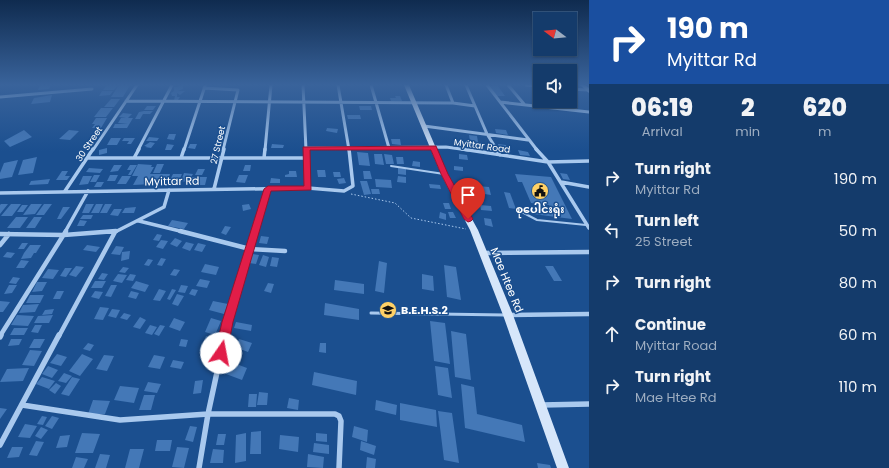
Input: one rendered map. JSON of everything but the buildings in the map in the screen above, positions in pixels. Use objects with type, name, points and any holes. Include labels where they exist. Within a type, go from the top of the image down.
[{"type":"street","name":"30 Street","points":[[66,191],[122,107]]},
{"type":"street","points":[[134,158],[161,107]]},
{"type":"street","points":[[181,158],[198,107]]},
{"type":"street","name":"27 Street","points":[[214,189],[234,107]]},
{"type":"street","points":[[264,158],[269,107]]},
{"type":"street","points":[[304,107],[308,188]]},
{"type":"street","points":[[342,107],[349,148],[353,186],[344,191]]},
{"type":"street","points":[[377,107],[389,148]]},
{"type":"street","name":"Mae Htee Rd","points":[[416,107],[444,174],[474,230],[483,252],[508,315],[563,468]]},
{"type":"street","points":[[475,107],[487,134],[500,155]]},
{"type":"street","points":[[504,107],[528,140],[548,162],[588,226]]},
{"type":"street","points":[[541,107],[589,112]]},
{"type":"street","points":[[424,126],[528,140]]},
{"type":"street","name":"Myittar Road","points":[[306,148],[446,147],[548,162],[589,161]]},
{"type":"street","points":[[88,158],[306,158]]},
{"type":"street","points":[[561,182],[589,187]]},
{"type":"street","name":"Myittar Rd","points":[[0,193],[308,188],[344,191]]},
{"type":"street","points":[[199,468],[208,414],[228,322],[268,189]]},
{"type":"street","points":[[0,234],[64,235],[115,232],[164,207],[169,190]]},
{"type":"street","points":[[0,337],[64,235],[88,191]]},
{"type":"street","points":[[139,221],[250,249],[285,251]]},
{"type":"street","points":[[0,445],[115,232]]},
{"type":"street","points":[[0,246],[9,234]]},
{"type":"street","points":[[483,252],[589,252]]},
{"type":"street","points":[[508,315],[589,314]]},
{"type":"street","points":[[540,405],[589,404]]},
{"type":"street","points":[[22,405],[120,420],[208,414],[334,414],[339,416],[341,421],[339,468]]},
{"type":"lane","points":[[392,166],[444,174]]},
{"type":"lane","points":[[518,210],[537,220],[588,226]]},
{"type":"lane","points":[[371,313],[508,315]]},
{"type":"path","points":[[344,191],[358,196],[390,200],[403,207],[411,218],[474,230]]},
{"type":"place","name":"စုပေါင်းရုံး","points":[[540,191]]},
{"type":"place","name":"B.E.H.S.2","points":[[388,310]]},
{"type":"route","points":[[221,353],[228,322],[268,189],[308,188],[306,148],[434,148],[444,174],[468,219]]}]
